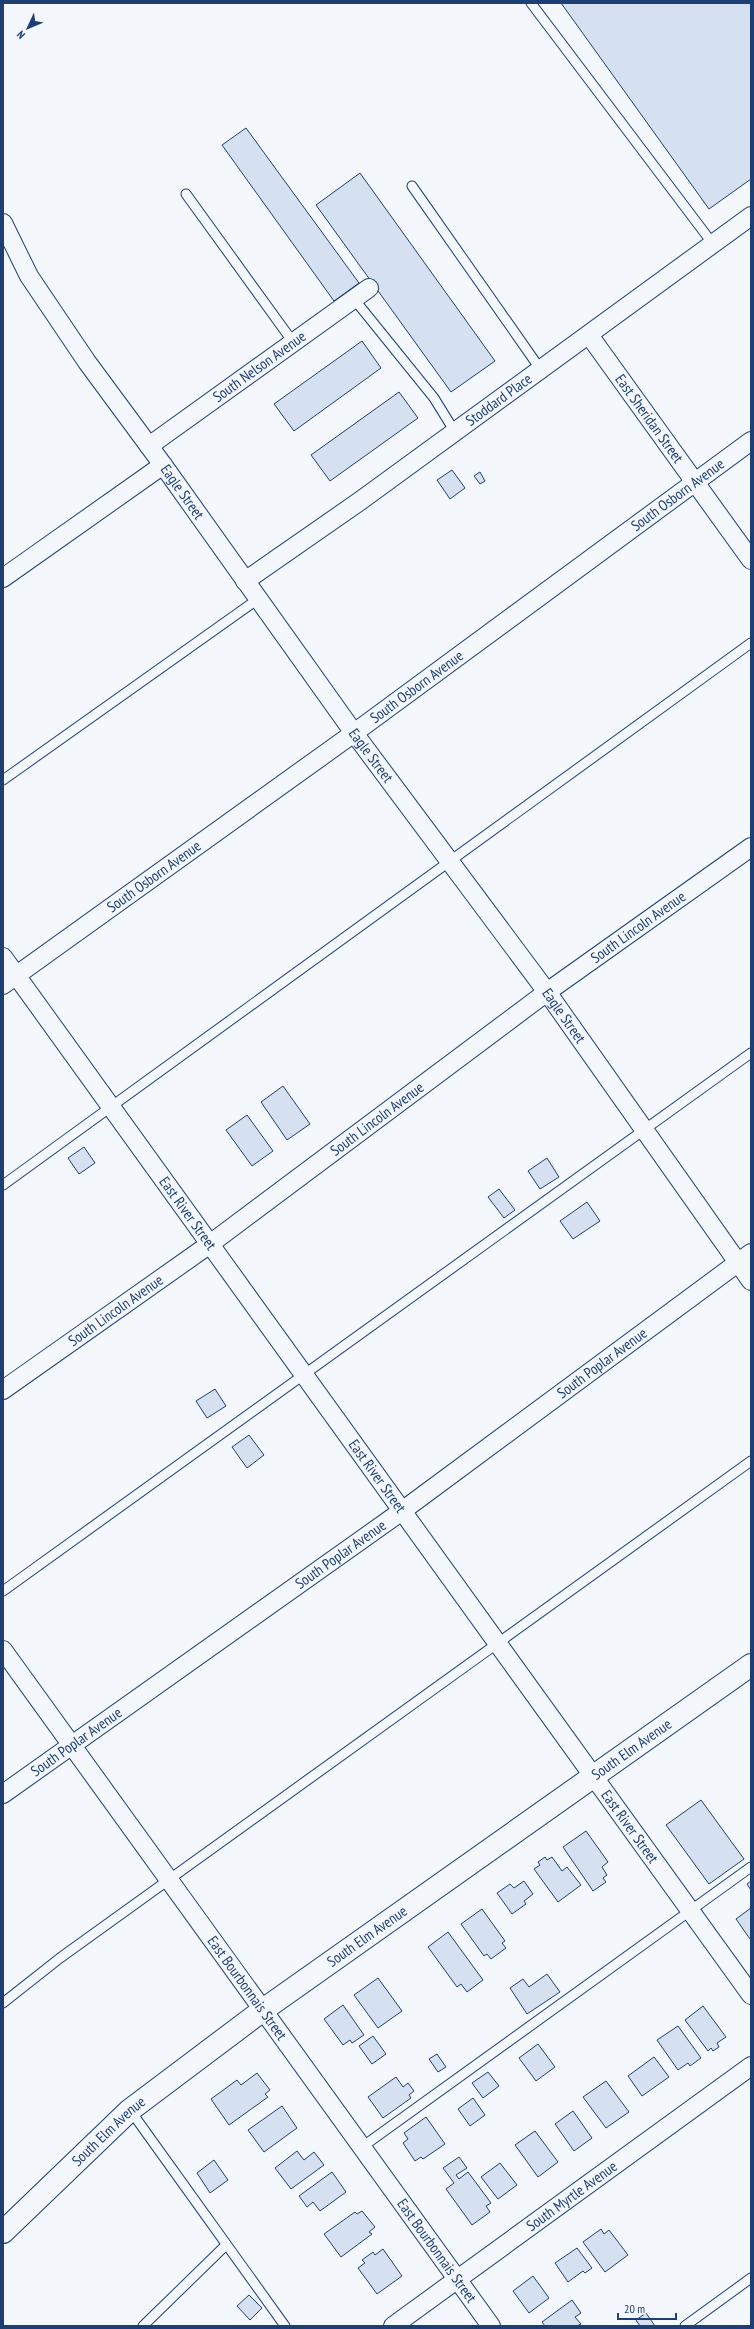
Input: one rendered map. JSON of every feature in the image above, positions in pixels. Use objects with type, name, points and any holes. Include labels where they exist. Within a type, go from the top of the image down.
[{"type":"street","name":"Stoddard Place","points":[[245,581],[541,370],[751,216]]},
{"type":"street","name":"Eagle Street","points":[[3,223],[28,276],[87,362],[163,465],[354,733],[547,992],[644,1130],[744,1258],[751,1281]]},
{"type":"street","name":"South Nelson Avenue","points":[[149,446],[369,288]]},
{"type":"street","name":"East Sheridan Street","points":[[589,335],[751,560]]},
{"type":"street","name":"South Osborn Avenue","points":[[10,981],[354,733],[751,441]]},
{"type":"street","points":[[3,578],[163,465]]},
{"type":"street","name":"South Lincoln Avenue","points":[[3,1390],[210,1244],[547,992],[751,847]]},
{"type":"street","name":"East River Street","points":[[3,957],[10,981],[111,1107],[751,1995]]},
{"type":"street","name":"South Poplar Avenue","points":[[3,1794],[71,1744],[402,1511],[744,1258]]},
{"type":"street","name":"East Bourbonnais Street","points":[[3,1650],[492,2326]]},
{"type":"street","name":"South Elm Avenue","points":[[3,2232],[130,2110],[263,2010],[594,1777],[751,1664]]},
{"type":"street","name":"South Myrtle Avenue","points":[[393,2326],[751,2066]]},
{"type":"lane","points":[[531,3],[713,244]]},
{"type":"lane","points":[[412,186],[541,370]]},
{"type":"lane","points":[[186,194],[293,342]]},
{"type":"lane","points":[[354,299],[434,398],[455,432]]},
{"type":"lane","points":[[3,780],[258,599]]},
{"type":"lane","points":[[3,1185],[751,643]]},
{"type":"lane","points":[[3,1591],[751,1052]]},
{"type":"lane","points":[[3,2003],[60,1958],[751,1460]]},
{"type":"lane","points":[[362,2147],[751,1867]]},
{"type":"lane","points":[[130,2110],[285,2326]]},
{"type":"lane","points":[[143,2326],[226,2245]]},
{"type":"lane","points":[[685,2326],[751,2278]]},
{"type":"building","points":[[561,3],[751,3],[751,179],[709,209]]},
{"type":"building","points":[[246,128],[359,283],[334,301],[222,145]]},
{"type":"building","points":[[360,173],[495,361],[451,392],[316,205]]},
{"type":"building","points":[[362,341],[381,368],[294,431],[274,404]]},
{"type":"building","points":[[399,392],[418,418],[330,481],[311,455]]},
{"type":"building","points":[[452,470],[465,488],[450,499],[437,480]]},
{"type":"building","points":[[480,472],[485,481],[480,484],[474,476]]},
{"type":"building","points":[[283,1086],[310,1124],[287,1140],[261,1102]]},
{"type":"building","points":[[247,1115],[273,1151],[252,1166],[226,1130]]},
{"type":"building","points":[[84,1147],[95,1163],[79,1174],[68,1158]]},
{"type":"building","points":[[547,1158],[559,1177],[540,1189],[528,1171]]},
{"type":"building","points":[[499,1189],[515,1210],[504,1218],[488,1197]]},
{"type":"building","points":[[587,1202],[600,1221],[573,1239],[560,1221]]},
{"type":"building","points":[[215,1389],[226,1406],[207,1418],[196,1401]]},
{"type":"building","points":[[249,1435],[264,1455],[247,1468],[232,1447]]},
{"type":"building","points":[[701,1800],[744,1859],[709,1884],[666,1825]]},
{"type":"building","points":[[586,1831],[608,1862],[602,1867],[607,1875],[603,1878],[606,1882],[593,1891],[563,1847]]},
{"type":"building","points":[[545,1857],[547,1860],[552,1857],[562,1871],[567,1867],[581,1885],[558,1902],[534,1869],[540,1865],[538,1862]]},
{"type":"building","points":[[524,1881],[533,1894],[524,1901],[526,1904],[512,1914],[497,1893],[510,1884],[514,1888]]},
{"type":"building","points":[[751,1881],[751,1890],[747,1884]]},
{"type":"building","points":[[751,1908],[751,1938],[750,1939],[736,1919]]},
{"type":"building","points":[[482,1909],[505,1941],[502,1943],[506,1948],[491,1959],[487,1954],[484,1956],[461,1924]]},
{"type":"building","points":[[448,1932],[483,1980],[467,1992],[461,1984],[457,1987],[428,1947]]},
{"type":"building","points":[[547,1974],[560,1992],[527,2014],[510,1988],[523,1979],[529,1987]]},
{"type":"building","points":[[378,1978],[402,2011],[378,2028],[354,1995]]},
{"type":"building","points":[[343,2005],[364,2035],[352,2043],[350,2040],[343,2045],[324,2019]]},
{"type":"building","points":[[703,2006],[726,2037],[717,2043],[719,2047],[713,2051],[711,2048],[708,2051],[685,2020]]},
{"type":"building","points":[[678,2026],[701,2058],[690,2066],[688,2063],[678,2070],[657,2040]]},
{"type":"building","points":[[373,2036],[386,2054],[372,2064],[359,2046]]},
{"type":"building","points":[[538,2044],[555,2067],[536,2081],[519,2058]]},
{"type":"building","points":[[437,2054],[446,2067],[438,2072],[429,2059]]},
{"type":"building","points":[[654,2057],[669,2077],[642,2096],[628,2076]]},
{"type":"building","points":[[488,2072],[499,2086],[483,2098],[472,2083]]},
{"type":"building","points":[[257,2073],[270,2090],[265,2094],[268,2097],[229,2125],[211,2099],[237,2080],[241,2085]]},
{"type":"building","points":[[396,2077],[403,2087],[408,2083],[414,2091],[409,2095],[411,2098],[383,2118],[368,2097]]},
{"type":"building","points":[[606,2081],[629,2112],[606,2128],[583,2097]]},
{"type":"building","points":[[473,2098],[485,2115],[470,2126],[458,2109]]},
{"type":"building","points":[[282,2106],[297,2128],[264,2152],[248,2130]]},
{"type":"building","points":[[573,2111],[592,2138],[574,2151],[555,2124]]},
{"type":"building","points":[[426,2117],[445,2144],[423,2159],[421,2157],[415,2161],[403,2143],[408,2139],[404,2133]]},
{"type":"building","points":[[535,2131],[558,2162],[538,2177],[515,2145]]},
{"type":"building","points":[[297,2151],[304,2160],[314,2152],[324,2165],[291,2189],[275,2168]]},
{"type":"building","points":[[459,2157],[467,2168],[456,2175],[459,2179],[468,2172],[491,2203],[486,2206],[490,2212],[472,2225],[446,2189],[454,2183],[443,2168]]},
{"type":"building","points":[[214,2160],[228,2180],[210,2193],[197,2173]]},
{"type":"building","points":[[500,2163],[517,2185],[498,2199],[481,2177]]},
{"type":"building","points":[[332,2172],[346,2192],[320,2211],[313,2202],[307,2207],[299,2196]]},
{"type":"building","points":[[362,2211],[375,2227],[369,2232],[372,2234],[341,2257],[324,2234],[355,2212],[357,2214]]},
{"type":"building","points":[[601,2229],[604,2234],[609,2230],[628,2255],[605,2272],[583,2242]]},
{"type":"building","points":[[577,2248],[592,2268],[585,2273],[583,2271],[568,2282],[555,2263]]},
{"type":"building","points":[[383,2249],[402,2276],[377,2294],[358,2268],[365,2263],[362,2260],[373,2252],[375,2255]]},
{"type":"building","points":[[533,2276],[549,2298],[529,2313],[513,2291]]},
{"type":"building","points":[[249,2295],[262,2308],[250,2320],[237,2306]]},
{"type":"building","points":[[572,2300],[581,2313],[575,2317],[581,2324],[577,2326],[545,2326],[542,2322]]},
{"type":"building","points":[[646,2313],[655,2326],[640,2326],[636,2320]]}]
